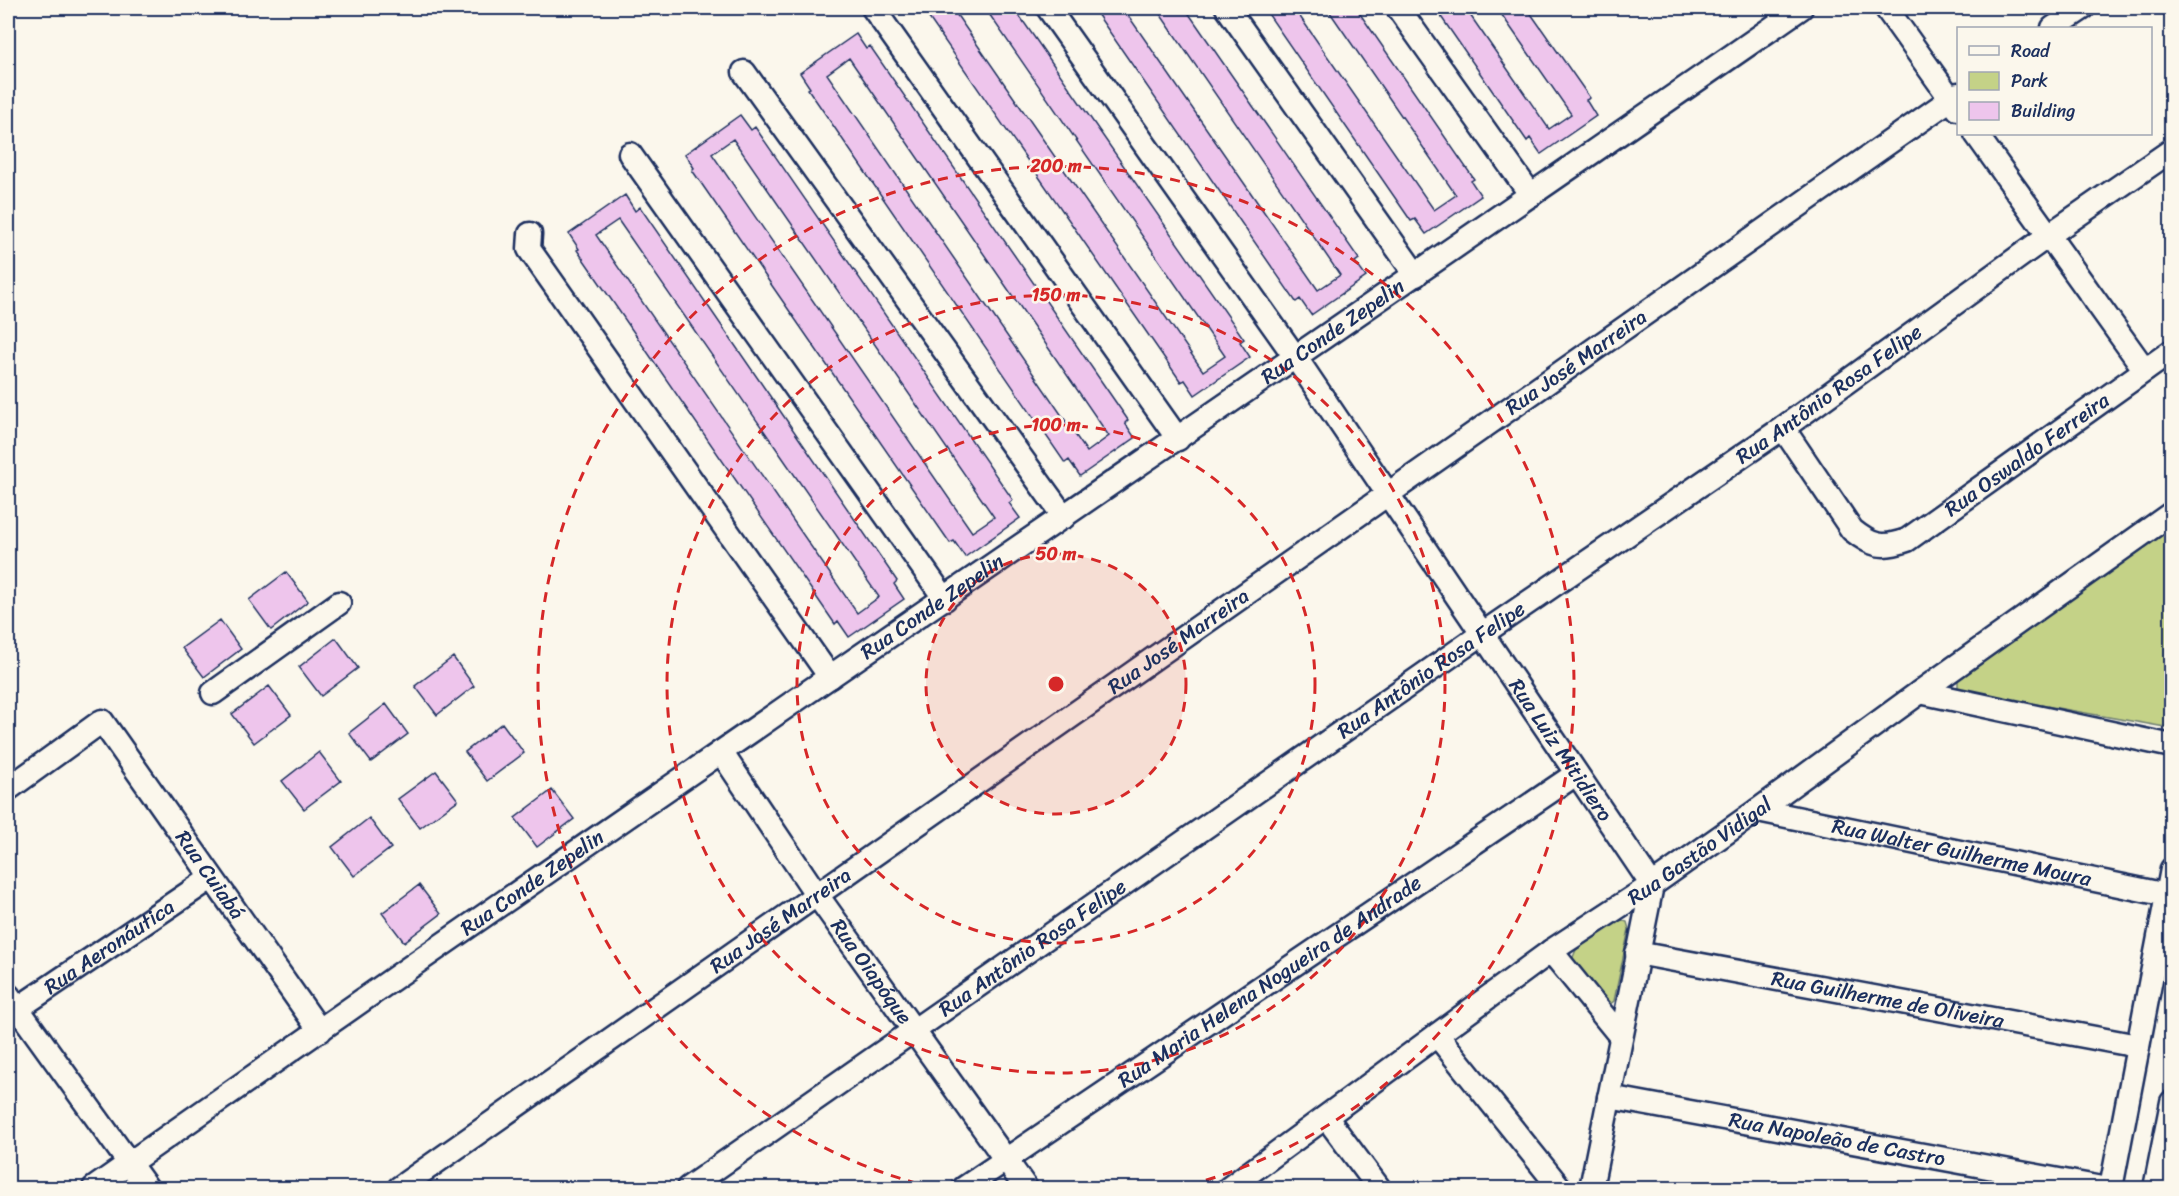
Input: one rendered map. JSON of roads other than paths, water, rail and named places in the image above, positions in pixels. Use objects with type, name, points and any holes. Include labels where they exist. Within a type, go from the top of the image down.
[{"type":"street","points":[[873,8],[1178,439]]},
{"type":"street","name":"Rua Luiz Mitidiero","points":[[1048,8],[1296,358],[1652,885]]},
{"type":"street","points":[[1227,8],[1416,275]]},
{"type":"street","points":[[1398,8],[1531,195]]},
{"type":"street","name":"Rua Conde Zepelin","points":[[94,1188],[721,752],[1801,8]]},
{"type":"street","points":[[1886,8],[1956,100]]},
{"type":"street","points":[[2054,27],[2083,8]]},
{"type":"street","points":[[744,72],[1064,517]]},
{"type":"street","name":"Rua José Marreira","points":[[399,1188],[1956,100]]},
{"type":"street","points":[[1977,135],[2145,370]]},
{"type":"street","name":"Rua Antônio Rosa Felipe","points":[[688,1188],[1482,634],[1784,428],[2172,150]]},
{"type":"street","points":[[630,154],[945,599]]},
{"type":"street","points":[[530,234],[530,249],[830,677]]},
{"type":"street","name":"Rua Oswaldo Ferreira","points":[[1784,428],[1852,530],[1865,540],[1877,545],[1892,545],[1907,540],[2172,351]]},
{"type":"street","name":"Rua Gastão Vidigal","points":[[1229,1188],[1551,951],[1652,885],[2172,513]]},
{"type":"street","points":[[213,693],[339,603]]},
{"type":"street","points":[[1920,692],[2172,746]]},
{"type":"street","name":"Rua Cuiabá","points":[[8,789],[102,721],[320,1031]]},
{"type":"street","name":"Rua Oiapóque","points":[[721,752],[817,895],[1026,1188]]},
{"type":"street","name":"Rua Maria Helena Nogueira de Andrade","points":[[964,1188],[1576,774]]},
{"type":"street","name":"Rua Walter Guilherme Moura","points":[[1758,810],[2167,895]]},
{"type":"street","points":[[2111,1188],[2172,869]]},
{"type":"street","name":"Rua Aeronáutica","points":[[11,1006],[211,878]]},
{"type":"street","points":[[1592,1188],[1652,885]]},
{"type":"street","points":[[1551,951],[1621,1037]]},
{"type":"street","name":"Rua Guilherme de Oliveira","points":[[1637,953],[2138,1046]]},
{"type":"street","points":[[11,1006],[147,1188]]},
{"type":"street","points":[[1437,1035],[1560,1188]]},
{"type":"street","name":"Rua Napoleão de Castro","points":[[1609,1097],[2102,1188]]},
{"type":"street","points":[[2155,1188],[2167,1154],[2172,1102]]},
{"type":"street","points":[[1326,1117],[1379,1188]]}]
